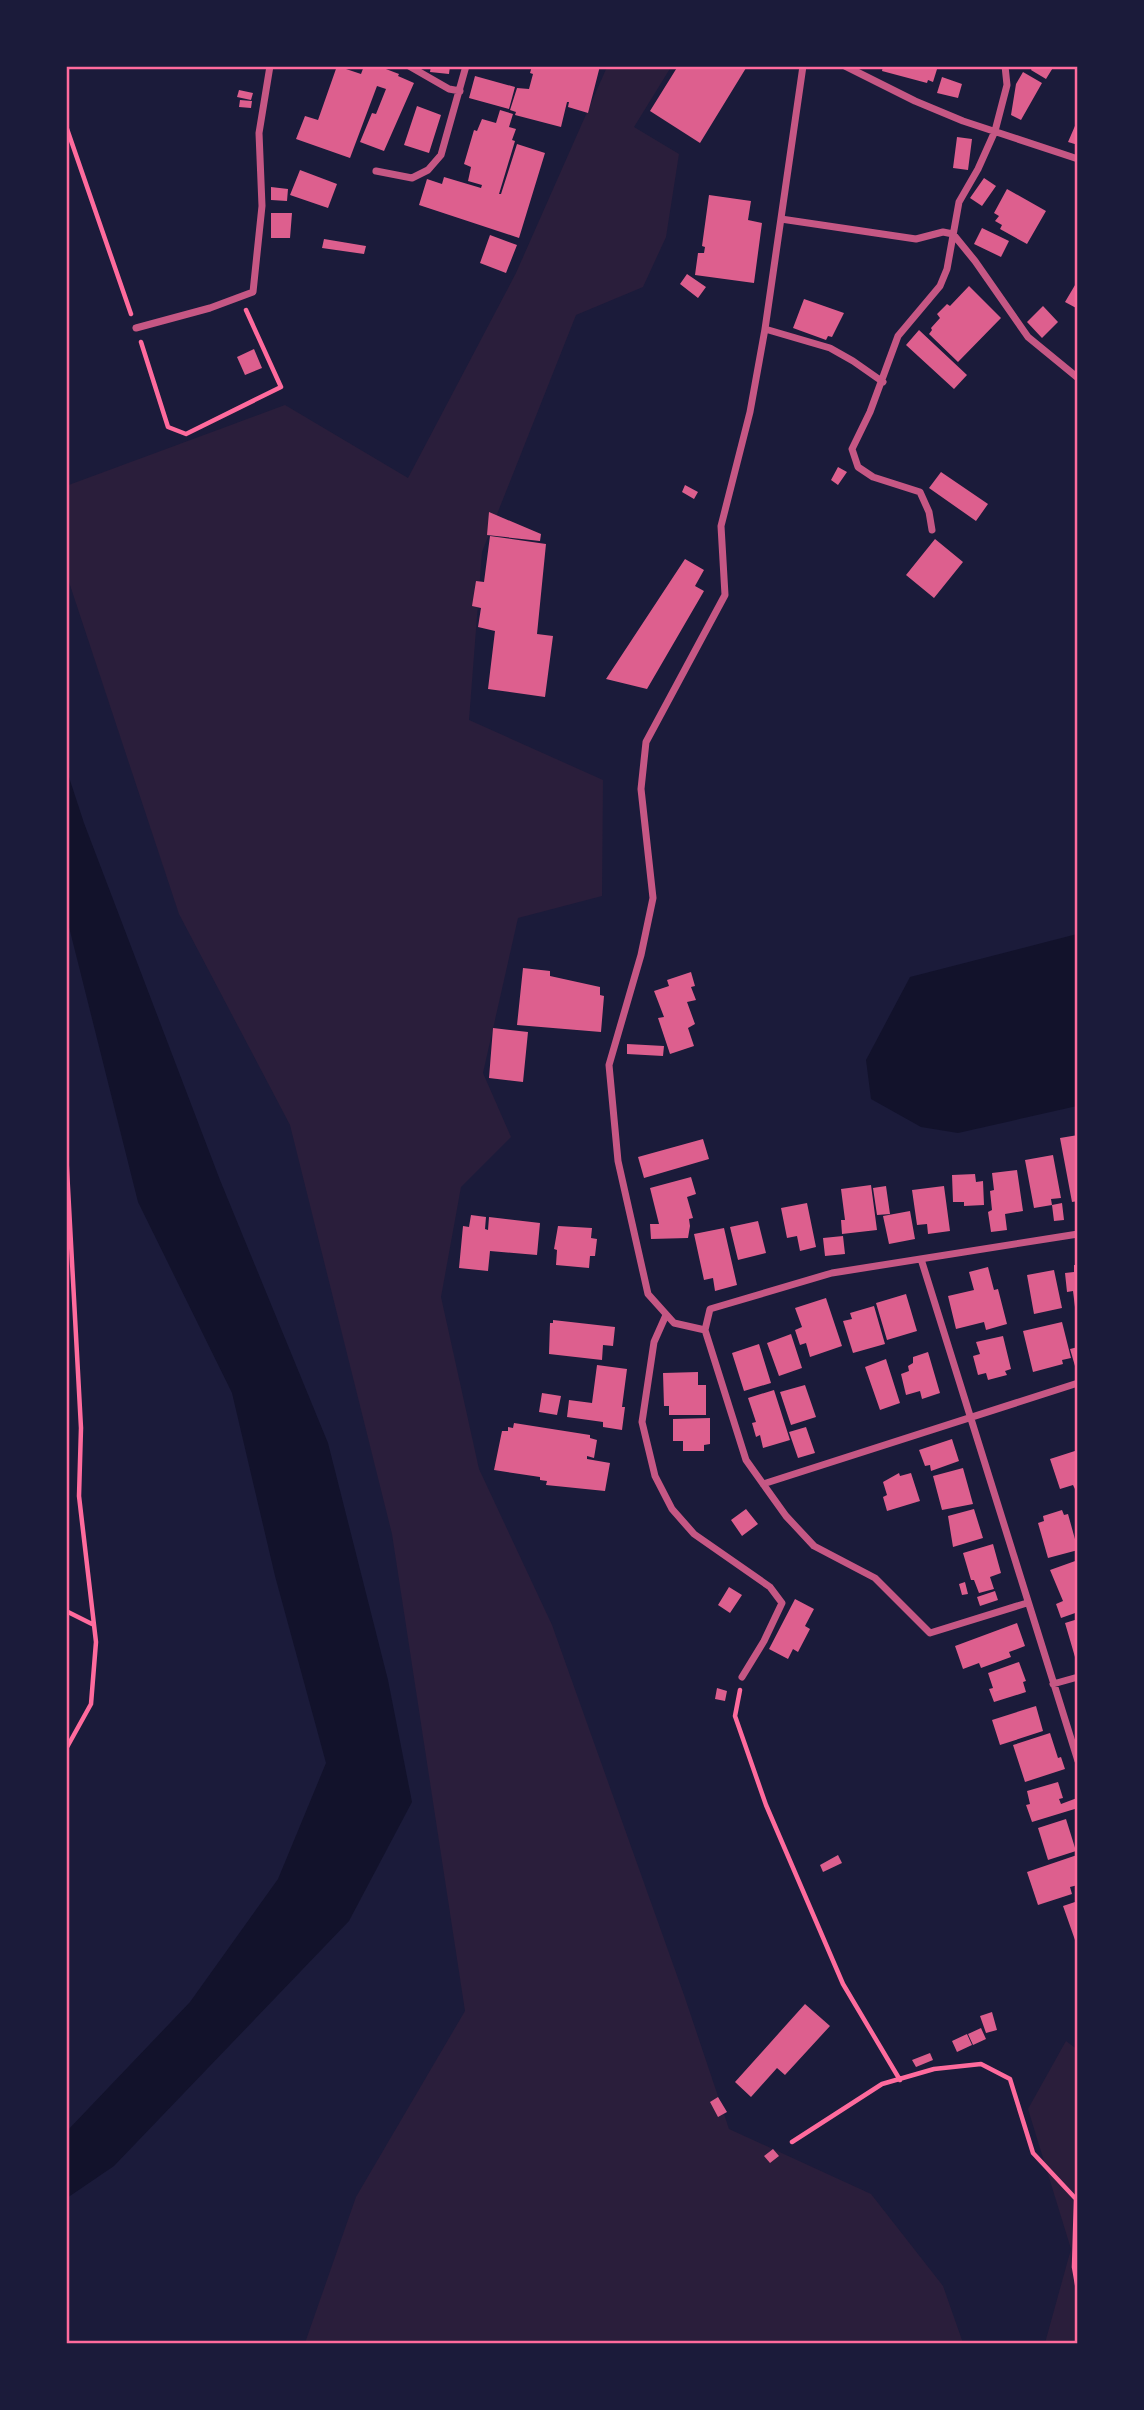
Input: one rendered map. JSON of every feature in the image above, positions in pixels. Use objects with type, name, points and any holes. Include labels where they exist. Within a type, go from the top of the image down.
[{"type":"street","points":[[136,328],[210,308],[253,292],[262,206],[259,133],[270,66]]},
{"type":"street","points":[[409,66],[449,89],[460,91]]},
{"type":"street","points":[[376,171],[412,178],[428,170],[441,155],[466,66]]},
{"type":"street","points":[[705,1330],[674,1323],[648,1294],[618,1161],[608,1065],[641,955],[653,898],[641,789],[646,742],[725,594],[721,526],[750,412],[765,329],[803,66]]},
{"type":"street","points":[[845,66],[915,101],[1077,159]]},
{"type":"street","points":[[932,530],[929,512],[920,492],[873,477],[858,467],[852,449],[883,382],[898,336],[940,286],[947,269],[959,202],[995,131],[1007,85],[1005,66]]},
{"type":"street","points":[[781,219],[915,239],[943,232],[953,234],[1028,337],[1077,378]]},
{"type":"street","points":[[765,329],[830,348],[883,382]]},
{"type":"street","points":[[1027,1603],[930,1633],[875,1578],[814,1546],[786,1516],[746,1460],[705,1330],[710,1309],[832,1273],[1077,1234]]},
{"type":"street","points":[[921,1259],[1077,1761]]},
{"type":"street","points":[[666,1315],[654,1342],[642,1422],[655,1476],[672,1509],[694,1534],[770,1587],[782,1603],[764,1642],[742,1677]]},
{"type":"street","points":[[763,1483],[1077,1383]]},
{"type":"street","points":[[1053,1684],[1077,1677]]},
{"type":"path","points":[[66,126],[168,427],[186,434],[281,387],[240,297]]},
{"type":"path","points":[[66,1151],[81,1428],[79,1496],[96,1642],[91,1704],[66,1749]]},
{"type":"path","points":[[66,1611],[93,1625]]},
{"type":"path","points":[[742,1677],[735,1716],[766,1805],[843,1984],[900,2080]]},
{"type":"path","points":[[792,2142],[882,2084],[934,2069],[981,2064],[1010,2079],[1033,2153],[1076,2199],[1074,2267],[1077,2290]]},
{"type":"shaded area","points":[[607,67],[671,67],[634,127],[679,154],[666,237],[643,287],[576,315],[482,552],[469,720],[603,780],[602,896],[518,918],[483,1073],[511,1137],[461,1187],[441,1297],[479,1469],[552,1625],[729,2129],[871,2194],[943,2286],[963,2343],[305,2343],[356,2197],[465,2011],[392,1534],[290,1125],[179,914],[67,576],[66,486],[285,405],[408,478],[516,273]]},
{"type":"shaded area","points":[[66,768],[84,823],[220,1180],[328,1443],[388,1680],[412,1802],[349,1921],[114,2166],[67,2198],[67,2131],[190,2002],[278,1879],[326,1763],[275,1576],[232,1393],[138,1202],[67,919]]},
{"type":"shaded area","points":[[1077,934],[1077,1106],[958,1133],[921,1127],[871,1099],[866,1060],[910,977]]},
{"type":"shaded area","points":[[1066,2041],[1078,2050],[1077,2343],[1045,2343],[1071,2249],[1028,2109]]},
{"type":"building","points":[[337,66],[361,74],[364,66],[378,66],[414,83],[384,151],[360,142],[386,89],[377,86],[350,158],[296,139],[305,116],[318,120]]},
{"type":"building","points":[[431,66],[450,66],[449,74],[430,72]]},
{"type":"building","points":[[532,66],[600,66],[588,113],[568,107],[567,102],[561,127],[515,115],[516,112],[510,110],[517,88],[529,89]]},
{"type":"building","points":[[678,66],[746,68],[700,143],[650,111]]},
{"type":"building","points":[[883,66],[938,66],[933,82],[928,80],[927,83],[882,71]]},
{"type":"building","points":[[1033,66],[1054,66],[1046,79],[1031,70]]},
{"type":"building","points":[[1023,72],[1042,83],[1021,120],[1011,115],[1016,84]]},
{"type":"building","points":[[475,76],[515,87],[509,109],[469,98]]},
{"type":"building","points":[[942,77],[962,84],[958,98],[937,93]]},
{"type":"building","points":[[239,90],[253,93],[251,100],[237,97]]},
{"type":"building","points":[[240,100],[252,101],[251,108],[239,107]]},
{"type":"building","points":[[417,106],[441,115],[429,153],[404,145]]},
{"type":"building","points":[[500,110],[513,114],[509,127],[516,129],[499,194],[517,144],[545,153],[519,238],[419,205],[427,179],[442,184],[444,177],[481,188],[482,185],[468,181],[471,167],[464,164],[474,130],[477,131],[482,119],[496,123]]},
{"type":"building","points":[[1078,119],[1078,145],[1068,142]]},
{"type":"building","points":[[957,137],[972,139],[968,170],[953,168]]},
{"type":"building","points":[[300,170],[337,184],[328,208],[290,195]]},
{"type":"building","points":[[984,178],[996,186],[982,206],[970,198]]},
{"type":"building","points":[[271,187],[288,189],[287,201],[271,200]]},
{"type":"building","points":[[1007,189],[1046,211],[1027,244],[1000,229],[1002,225],[995,221],[999,216],[994,213]]},
{"type":"building","points":[[709,195],[751,201],[748,220],[762,223],[754,283],[695,275],[698,253],[704,253],[705,247],[702,246]]},
{"type":"building","points":[[271,213],[292,213],[290,238],[271,238]]},
{"type":"building","points":[[982,228],[1009,241],[1001,257],[974,244]]},
{"type":"building","points":[[490,235],[517,245],[506,273],[480,263]]},
{"type":"building","points":[[324,239],[366,246],[364,254],[322,248]]},
{"type":"building","points":[[687,274],[706,287],[698,298],[680,284]]},
{"type":"building","points":[[1078,280],[1078,309],[1065,302]]},
{"type":"building","points":[[969,286],[1001,318],[958,362],[929,334],[940,318],[937,314],[947,304],[950,306]]},
{"type":"building","points":[[804,299],[844,313],[832,337],[828,336],[826,340],[793,328]]},
{"type":"building","points":[[1043,306],[1058,322],[1042,338],[1027,322]]},
{"type":"building","points":[[919,330],[967,375],[954,389],[906,345]]},
{"type":"building","points":[[254,349],[262,368],[245,375],[237,357]]},
{"type":"building","points":[[838,467],[847,472],[838,485],[831,480]]},
{"type":"building","points":[[941,472],[988,504],[976,521],[929,488]]},
{"type":"building","points":[[685,485],[698,492],[694,499],[682,492]]},
{"type":"building","points":[[489,512],[541,534],[540,541],[487,535]]},
{"type":"building","points":[[490,536],[546,544],[537,634],[553,636],[545,697],[488,689],[495,631],[478,627],[481,608],[472,606],[476,581],[484,582]]},
{"type":"building","points":[[935,539],[963,562],[934,598],[906,575]]},
{"type":"building","points":[[685,559],[704,570],[695,586],[704,591],[647,689],[606,679]]},
{"type":"building","points":[[523,968],[550,971],[550,976],[600,987],[600,995],[604,996],[601,1032],[517,1025]]},
{"type":"building","points":[[691,972],[695,986],[691,987],[696,1000],[687,1002],[695,1024],[688,1028],[694,1046],[670,1054],[658,1018],[664,1017],[654,991],[669,986],[667,980]]},
{"type":"building","points":[[493,1028],[528,1032],[523,1082],[489,1078]]},
{"type":"building","points":[[627,1044],[664,1046],[663,1056],[627,1054]]},
{"type":"building","points":[[1078,1135],[1078,1201],[1072,1202],[1060,1138]]},
{"type":"building","points":[[703,1139],[709,1159],[644,1178],[638,1157]]},
{"type":"building","points":[[1053,1155],[1061,1198],[1051,1199],[1052,1205],[1034,1208],[1025,1160]]},
{"type":"building","points":[[1017,1170],[1023,1211],[1005,1214],[1007,1230],[991,1232],[988,1212],[992,1210],[992,1173]]},
{"type":"building","points":[[975,1174],[976,1182],[983,1181],[984,1205],[964,1206],[964,1202],[953,1202],[952,1175]]},
{"type":"building","points":[[691,1177],[696,1194],[687,1197],[693,1218],[689,1219],[688,1238],[651,1239],[650,1224],[659,1224],[650,1188]]},
{"type":"building","points":[[871,1185],[877,1230],[842,1234],[841,1220],[845,1220],[841,1189]]},
{"type":"building","points":[[886,1186],[890,1214],[877,1215],[873,1188]]},
{"type":"building","points":[[944,1186],[950,1231],[928,1234],[927,1224],[917,1225],[912,1190]]},
{"type":"building","points":[[807,1203],[816,1247],[800,1251],[797,1236],[787,1238],[781,1208]]},
{"type":"building","points":[[1062,1203],[1064,1220],[1054,1221],[1052,1205]]},
{"type":"building","points":[[910,1211],[915,1239],[889,1244],[883,1216]]},
{"type":"building","points":[[471,1215],[486,1217],[485,1229],[488,1230],[489,1217],[540,1223],[537,1255],[490,1251],[488,1271],[459,1268],[463,1226],[469,1227]]},
{"type":"building","points":[[758,1221],[766,1253],[738,1260],[730,1227]]},
{"type":"building","points":[[558,1226],[592,1228],[591,1238],[597,1239],[595,1256],[590,1256],[589,1268],[556,1265],[557,1250],[554,1249]]},
{"type":"building","points":[[724,1228],[737,1285],[715,1291],[713,1278],[704,1280],[694,1234]]},
{"type":"building","points":[[843,1236],[845,1254],[825,1256],[823,1238]]},
{"type":"building","points":[[1074,1265],[1078,1265],[1078,1307],[1075,1307],[1073,1291],[1067,1292],[1065,1273],[1074,1272]]},
{"type":"building","points":[[988,1267],[994,1290],[998,1289],[1007,1324],[986,1330],[984,1322],[956,1329],[948,1296],[974,1290],[969,1272]]},
{"type":"building","points":[[1054,1270],[1062,1308],[1034,1314],[1027,1275]]},
{"type":"building","points":[[906,1294],[917,1331],[887,1340],[876,1303]]},
{"type":"building","points":[[826,1298],[842,1346],[810,1357],[806,1343],[800,1345],[795,1330],[802,1327],[795,1308]]},
{"type":"building","points":[[874,1306],[885,1344],[853,1353],[843,1321],[852,1319],[850,1313]]},
{"type":"building","points":[[553,1320],[615,1327],[613,1346],[603,1345],[602,1360],[549,1354],[550,1323],[553,1323]]},
{"type":"building","points":[[1062,1322],[1071,1358],[1062,1360],[1063,1364],[1033,1372],[1023,1331]]},
{"type":"building","points":[[791,1334],[802,1368],[779,1376],[767,1343]]},
{"type":"building","points":[[1003,1336],[1011,1369],[1005,1371],[1007,1375],[988,1380],[986,1373],[978,1375],[973,1356],[980,1354],[976,1342]]},
{"type":"building","points":[[759,1344],[771,1383],[744,1391],[732,1353]]},
{"type":"building","points":[[1078,1347],[1078,1366],[1075,1366],[1070,1349]]},
{"type":"building","points":[[928,1352],[940,1393],[922,1399],[920,1391],[906,1395],[901,1374],[909,1371],[908,1366],[913,1363],[913,1357]]},
{"type":"building","points":[[886,1359],[900,1403],[880,1410],[865,1367]]},
{"type":"building","points":[[597,1365],[627,1369],[622,1430],[603,1427],[603,1422],[567,1417],[569,1400],[592,1403]]},
{"type":"building","points":[[698,1372],[698,1385],[706,1385],[706,1415],[669,1415],[669,1406],[664,1406],[663,1373]]},
{"type":"building","points":[[805,1385],[816,1417],[791,1425],[780,1392]]},
{"type":"building","points":[[774,1390],[790,1440],[763,1448],[760,1435],[756,1437],[752,1423],[756,1422],[748,1398]]},
{"type":"building","points":[[542,1393],[561,1396],[557,1415],[539,1412]]},
{"type":"building","points":[[710,1418],[710,1444],[704,1445],[704,1451],[683,1451],[683,1441],[673,1441],[673,1419]]},
{"type":"building","points":[[514,1423],[590,1435],[590,1438],[597,1440],[594,1458],[587,1456],[587,1459],[610,1463],[605,1491],[546,1485],[547,1481],[540,1480],[540,1477],[494,1470],[502,1431],[508,1431],[508,1427],[513,1428]]},
{"type":"building","points":[[806,1427],[815,1453],[798,1458],[789,1432]]},
{"type":"building","points":[[952,1439],[959,1461],[931,1471],[930,1465],[925,1466],[919,1450]]},
{"type":"building","points":[[1078,1450],[1078,1488],[1075,1489],[1073,1485],[1060,1489],[1050,1459]]},
{"type":"building","points":[[963,1468],[973,1504],[942,1510],[933,1476]]},
{"type":"building","points":[[899,1473],[900,1476],[911,1473],[920,1501],[887,1511],[883,1497],[887,1495],[883,1482]]},
{"type":"building","points":[[746,1509],[758,1524],[742,1536],[731,1520]]},
{"type":"building","points":[[974,1509],[983,1538],[953,1547],[948,1516]]},
{"type":"building","points":[[1062,1510],[1064,1515],[1068,1514],[1078,1550],[1048,1558],[1038,1523],[1044,1521],[1043,1516]]},
{"type":"building","points":[[993,1544],[1001,1573],[990,1577],[994,1589],[979,1593],[974,1580],[971,1580],[963,1553]]},
{"type":"building","points":[[1078,1560],[1078,1612],[1061,1618],[1056,1604],[1063,1601],[1050,1570]]},
{"type":"building","points":[[965,1582],[968,1594],[962,1595],[959,1584]]},
{"type":"building","points":[[729,1587],[742,1595],[730,1613],[718,1605]]},
{"type":"building","points":[[995,1591],[998,1600],[980,1606],[977,1597]]},
{"type":"building","points":[[795,1599],[814,1609],[805,1626],[810,1629],[798,1652],[793,1649],[788,1659],[769,1649]]},
{"type":"building","points":[[1078,1619],[1078,1656],[1075,1657],[1065,1623]]},
{"type":"building","points":[[1017,1623],[1025,1646],[1009,1652],[1011,1657],[981,1668],[979,1663],[963,1669],[955,1646]]},
{"type":"building","points":[[1019,1662],[1026,1681],[1023,1682],[1026,1692],[994,1702],[989,1689],[993,1688],[988,1673]]},
{"type":"building","points":[[717,1688],[727,1691],[725,1701],[715,1699]]},
{"type":"building","points":[[1036,1706],[1043,1731],[1000,1745],[992,1720]]},
{"type":"building","points":[[1050,1733],[1058,1758],[1061,1757],[1065,1769],[1025,1782],[1013,1745]]},
{"type":"building","points":[[1058,1782],[1063,1798],[1059,1799],[1061,1804],[1077,1798],[1078,1808],[1032,1822],[1026,1805],[1030,1804],[1027,1791]]},
{"type":"building","points":[[1066,1819],[1076,1851],[1048,1860],[1038,1828]]},
{"type":"building","points":[[838,1855],[842,1863],[823,1872],[820,1865]]},
{"type":"building","points":[[1077,1855],[1078,1885],[1070,1887],[1072,1894],[1038,1905],[1027,1872]]},
{"type":"building","points":[[1078,1901],[1078,1939],[1075,1940],[1063,1906]]},
{"type":"building","points":[[805,2004],[830,2026],[785,2075],[777,2068],[751,2097],[735,2082]]},
{"type":"building","points":[[992,2012],[997,2030],[986,2033],[980,2016]]},
{"type":"building","points":[[981,2028],[986,2039],[973,2045],[968,2034]]},
{"type":"building","points":[[967,2034],[972,2045],[957,2052],[952,2041]]},
{"type":"building","points":[[930,2053],[933,2060],[916,2067],[912,2060]]},
{"type":"building","points":[[718,2097],[727,2112],[718,2117],[710,2102]]},
{"type":"building","points":[[773,2149],[779,2156],[770,2163],[764,2156]]}]
